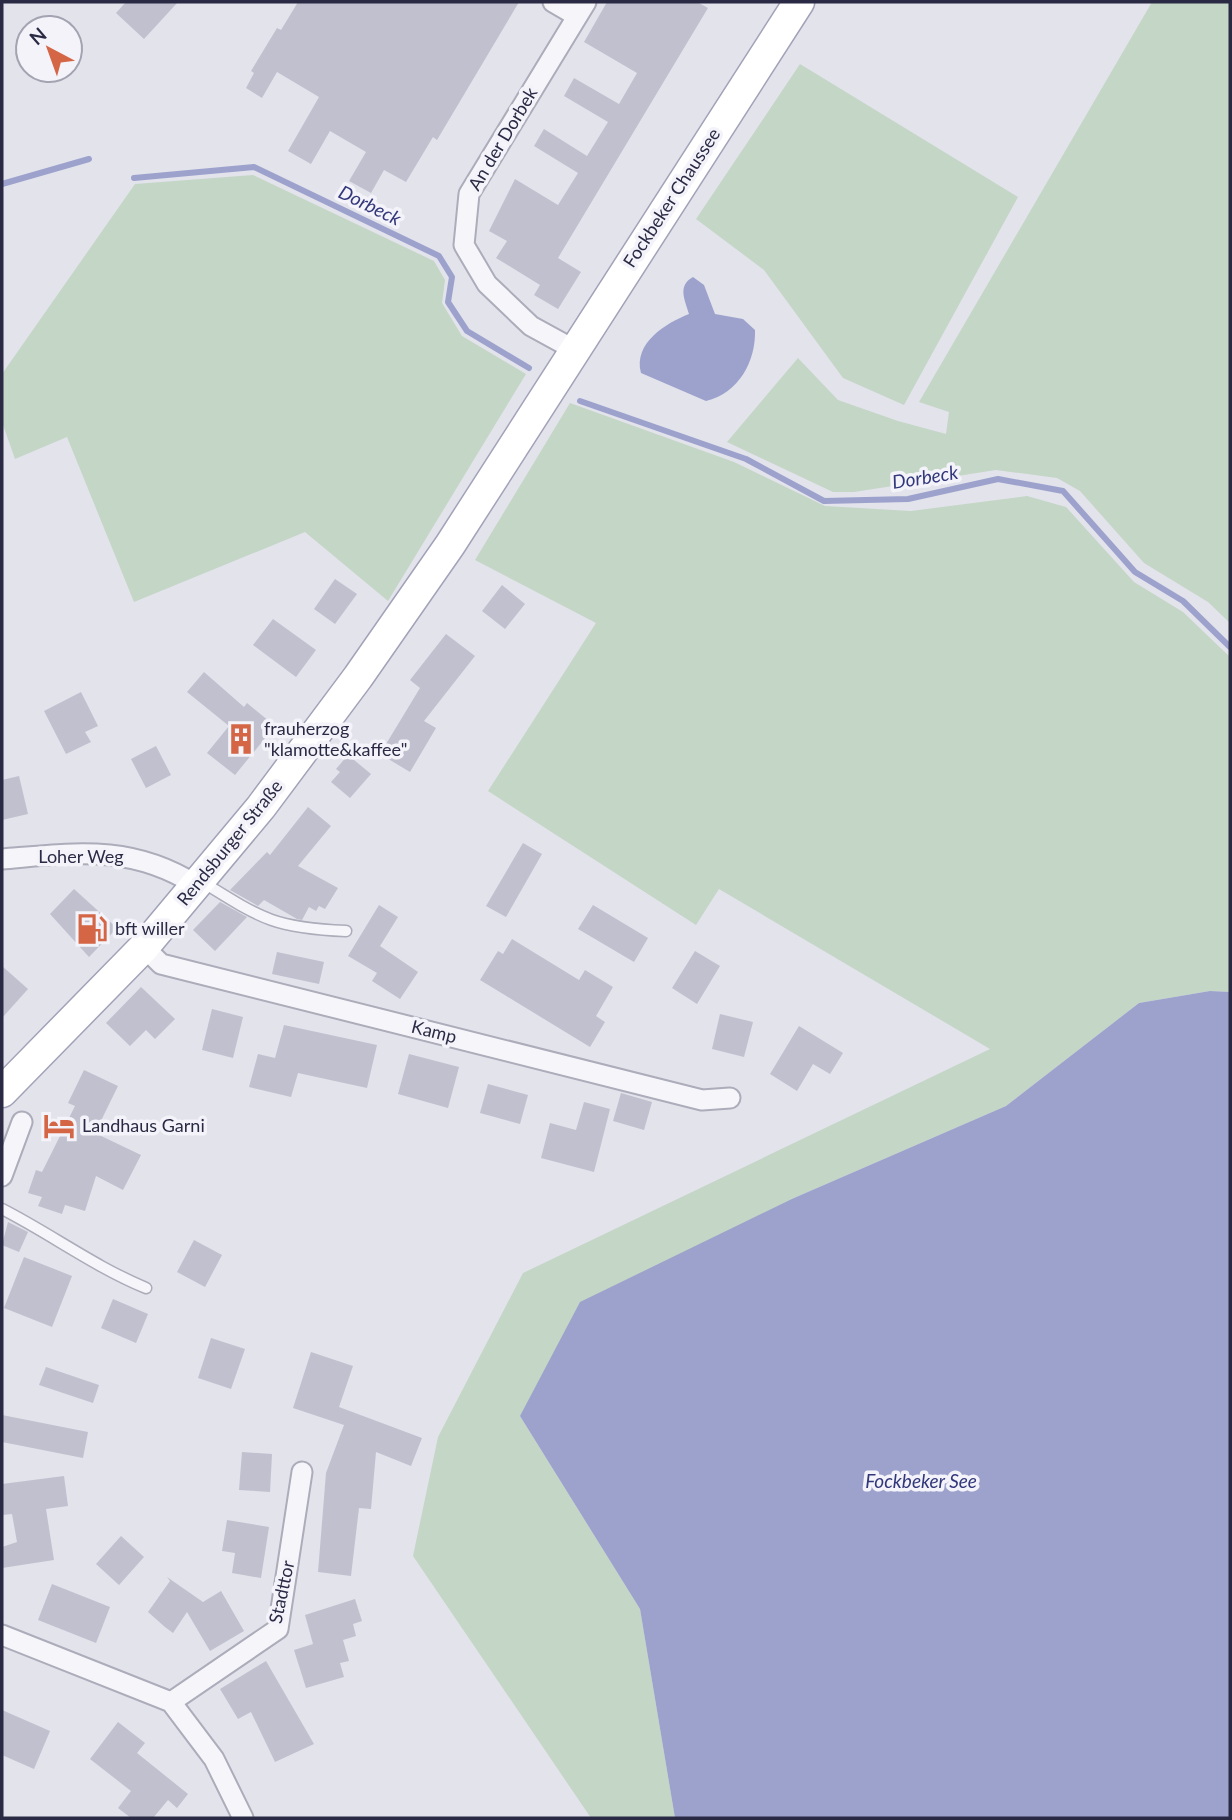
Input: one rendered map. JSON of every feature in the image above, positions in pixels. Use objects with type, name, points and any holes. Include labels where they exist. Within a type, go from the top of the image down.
[{"type":"main road","name":"Fockbeker Chaussee","points":[[545,395],[799,2]]},
{"type":"main road","name":"Rendsburger Straße","points":[[4,1085],[144,947],[261,807],[358,677],[450,545],[545,395]]},
{"type":"street","name":"An der Dorbek","points":[[553,2],[581,9],[469,194],[464,245],[487,284],[530,326],[573,349]]},
{"type":"street","name":"Loher Weg","points":[[2,859],[67,854],[131,856],[169,868],[198,883]]},
{"type":"street","name":"Kamp","points":[[144,947],[161,964],[702,1100],[730,1098]]},
{"type":"street","points":[[2,1176],[22,1122]]},
{"type":"street","name":"Stadttor","points":[[171,1702],[278,1629],[303,1472]]},
{"type":"street","points":[[2,1635],[171,1702],[214,1759],[243,1818]]},
{"type":"lane","points":[[198,883],[260,918],[277,924],[300,929],[346,932]]},
{"type":"lane","points":[[2,1209],[40,1229],[108,1272],[146,1288]]},
{"type":"green space","points":[[1152,2],[1230,2],[1230,623],[1208,602],[1144,563],[1080,491],[1057,478],[996,470],[854,492],[833,492],[727,442],[798,358],[838,400],[946,434],[949,412],[919,402]]},
{"type":"green space","points":[[800,64],[1018,197],[904,405],[843,378],[764,270],[696,219]]},
{"type":"green space","points":[[253,175],[434,261],[445,280],[442,303],[462,336],[526,374],[388,601],[305,532],[134,602],[67,437],[15,459],[2,422],[2,374],[135,184]]},
{"type":"green space","points":[[570,403],[734,462],[825,506],[911,511],[1027,496],[1066,507],[1134,582],[1183,612],[1230,657],[1230,992],[1210,991],[1139,1003],[1006,1106],[794,1198],[520,1416],[640,1609],[675,1818],[591,1818],[413,1556],[438,1437],[523,1273],[990,1049],[719,889],[696,925],[488,791],[596,623],[475,560]]},
{"type":"water","points":[[693,277],[704,285],[715,314],[743,319],[755,330],[749,364],[743,374],[728,391],[706,401],[641,373],[642,352],[653,336],[689,314],[684,289]]},
{"type":"water","name":"Fockbeker See","points":[[1210,991],[1230,992],[1230,1818],[675,1818],[640,1609],[520,1416],[580,1302],[794,1198],[1006,1106],[1139,1003]]},
{"type":"building","points":[[126,2],[178,2],[144,39],[116,13]]},
{"type":"building","points":[[298,2],[519,2],[437,140],[433,137],[406,182],[384,170],[371,193],[349,181],[366,152],[330,131],[311,164],[288,151],[319,97],[277,72],[262,98],[246,88],[254,73],[251,71],[277,28],[281,30]]},
{"type":"building","points":[[607,2],[697,2],[708,8],[558,258],[581,272],[558,309],[534,295],[540,285],[496,258],[507,241],[489,231],[515,179],[558,205],[578,173],[534,146],[544,129],[587,156],[608,122],[564,96],[574,78],[619,104],[637,73],[584,42]]},
{"type":"building","points":[[335,579],[357,594],[335,624],[314,609]]},
{"type":"building","points":[[502,585],[525,604],[505,629],[482,611]]},
{"type":"building","points":[[273,619],[316,650],[296,677],[253,645]]},
{"type":"building","points":[[446,634],[475,656],[424,721],[436,728],[410,772],[380,754],[420,688],[410,680]]},
{"type":"building","name":"frauherzog \"klamotte&kaffee\"","points":[[204,672],[244,707],[247,703],[275,726],[235,775],[207,753],[229,726],[187,692]]},
{"type":"building","points":[[81,692],[98,726],[85,732],[91,742],[66,754],[44,711]]},
{"type":"building","points":[[156,746],[171,775],[146,788],[131,759]]},
{"type":"building","points":[[348,755],[371,774],[350,798],[331,782],[340,772],[336,769]]},
{"type":"building","points":[[19,776],[28,814],[2,820],[2,780]]},
{"type":"building","points":[[308,807],[331,826],[298,866],[338,888],[325,909],[319,906],[316,911],[309,907],[302,920],[297,919],[264,900],[258,906],[230,890],[267,852],[270,855]]},
{"type":"building","points":[[523,843],[542,854],[506,917],[486,906]]},
{"type":"building","points":[[74,889],[117,928],[89,957],[50,914]]},
{"type":"building","points":[[220,902],[247,917],[215,951],[193,930]]},
{"type":"building","points":[[379,905],[398,917],[380,946],[418,972],[400,999],[372,981],[377,973],[348,956]]},
{"type":"building","points":[[593,905],[648,938],[634,962],[578,929]]},
{"type":"building","points":[[512,939],[579,980],[585,970],[613,987],[596,1016],[605,1022],[590,1047],[480,980],[498,951],[503,954]]},
{"type":"building","points":[[695,951],[720,966],[697,1004],[672,988]]},
{"type":"building","points":[[277,952],[324,962],[319,984],[272,974]]},
{"type":"building","points":[[2,966],[28,989],[2,1018]]},
{"type":"building","points":[[141,987],[175,1019],[155,1039],[146,1030],[130,1046],[106,1023]]},
{"type":"building","points":[[212,1009],[243,1017],[233,1058],[202,1050]]},
{"type":"building","points":[[720,1014],[753,1022],[744,1057],[712,1049]]},
{"type":"building","points":[[284,1025],[377,1045],[367,1088],[298,1073],[291,1097],[249,1087],[258,1054],[275,1058]]},
{"type":"building","points":[[799,1026],[843,1053],[830,1074],[813,1064],[797,1091],[770,1074]]},
{"type":"building","points":[[409,1054],[459,1067],[448,1108],[398,1094]]},
{"type":"building","points":[[84,1070],[118,1086],[95,1133],[141,1155],[123,1190],[96,1176],[85,1211],[65,1205],[62,1214],[38,1206],[42,1197],[28,1193],[36,1170],[42,1172],[75,1106],[68,1103]]},
{"type":"building","points":[[488,1084],[528,1095],[520,1124],[480,1113]]},
{"type":"building","points":[[621,1093],[652,1102],[644,1130],[613,1121]]},
{"type":"building","points":[[584,1102],[610,1109],[594,1172],[541,1158],[550,1123],[576,1130]]},
{"type":"building","points":[[8,1222],[28,1232],[19,1252],[2,1245]]},
{"type":"building","points":[[194,1240],[222,1255],[205,1287],[177,1272]]},
{"type":"building","points":[[24,1257],[72,1276],[52,1327],[4,1308]]},
{"type":"building","points":[[113,1299],[148,1314],[136,1343],[101,1328]]},
{"type":"building","points":[[211,1338],[245,1349],[231,1389],[198,1378]]},
{"type":"building","points":[[311,1352],[353,1366],[339,1407],[422,1438],[411,1466],[376,1452],[371,1509],[359,1508],[351,1576],[318,1572],[326,1473],[344,1425],[293,1408]]},
{"type":"building","points":[[46,1367],[99,1385],[93,1403],[39,1385]]},
{"type":"building","points":[[2,1415],[88,1432],[83,1458],[2,1442]]},
{"type":"building","points":[[242,1452],[272,1454],[270,1492],[239,1490]]},
{"type":"building","points":[[64,1476],[68,1506],[46,1509],[54,1560],[2,1568],[2,1547],[17,1542],[12,1514],[2,1515],[2,1484]]},
{"type":"building","points":[[227,1520],[269,1527],[261,1578],[232,1573],[235,1553],[222,1551]]},
{"type":"building","points":[[121,1536],[144,1557],[119,1585],[96,1564]]},
{"type":"building","points":[[167,1577],[203,1602],[221,1591],[244,1631],[210,1651],[187,1612],[173,1633],[148,1612],[170,1581]]},
{"type":"building","points":[[52,1584],[110,1607],[96,1643],[38,1620]]},
{"type":"building","points":[[355,1599],[362,1621],[353,1624],[356,1636],[343,1640],[349,1661],[340,1663],[344,1677],[306,1688],[294,1650],[313,1644],[305,1615]]},
{"type":"building","points":[[266,1661],[314,1744],[275,1762],[251,1712],[238,1719],[220,1689]]},
{"type":"building","points":[[2,1710],[50,1731],[34,1769],[2,1755]]},
{"type":"building","points":[[118,1722],[145,1743],[137,1753],[188,1794],[177,1808],[168,1800],[153,1818],[131,1818],[118,1808],[131,1791],[90,1759]]},
{"type":"waterway","points":[[2,184],[89,159]]},
{"type":"waterway","name":"Dorbeck","points":[[134,178],[254,167],[439,256],[452,277],[448,302],[467,331],[529,368]]},
{"type":"waterway","name":"Dorbeck","points":[[580,401],[746,459],[824,501],[908,499],[998,479],[1063,491],[1135,572],[1183,601],[1230,647]]},
{"type":"place","name":"frauherzog \"klamotte&kaffee\"","points":[[241,739]]},
{"type":"place","name":"bft willer","points":[[92,929]]},
{"type":"place","name":"Landhaus Garni","points":[[59,1126]]}]
